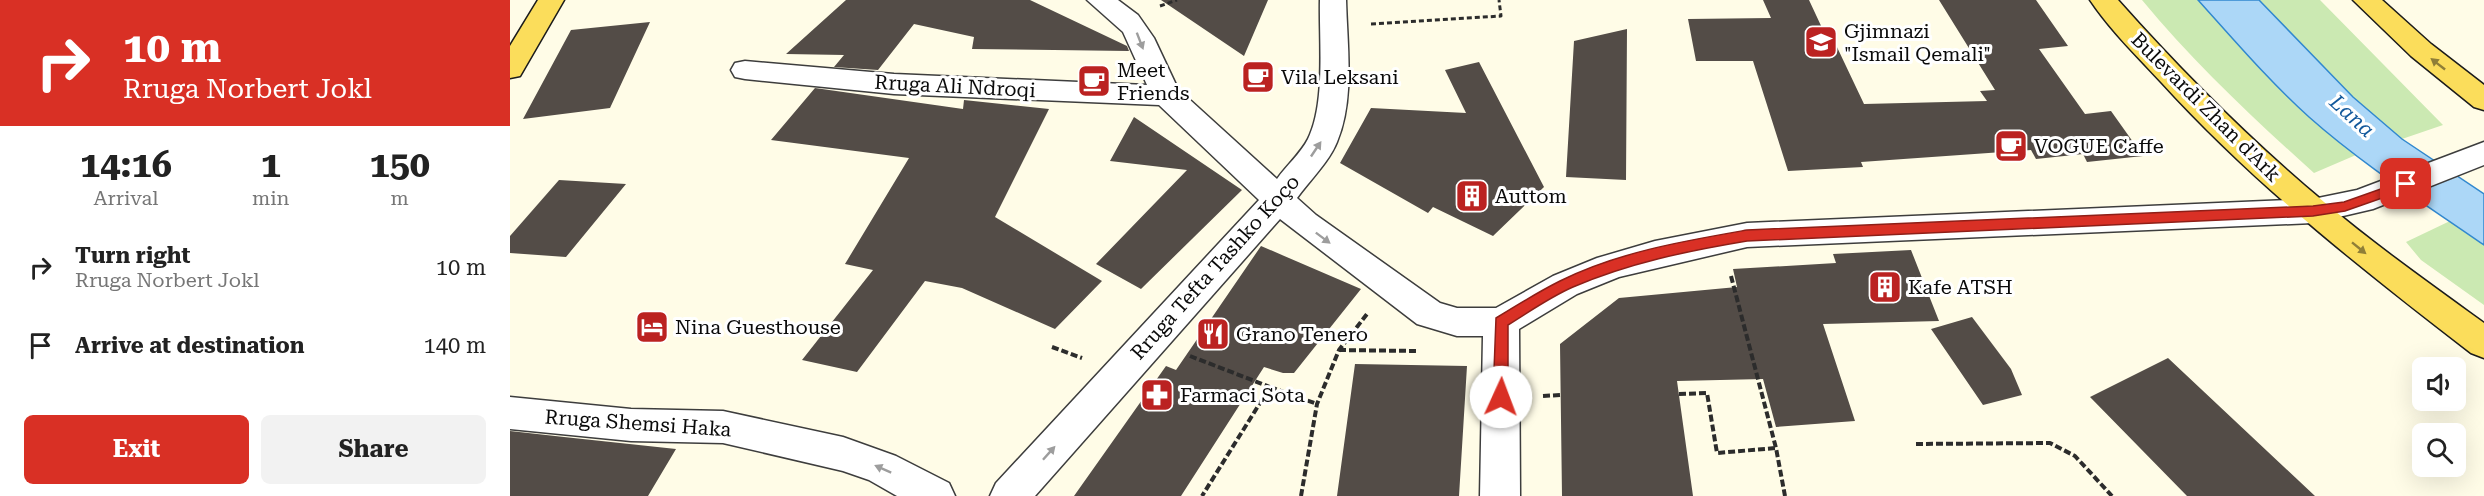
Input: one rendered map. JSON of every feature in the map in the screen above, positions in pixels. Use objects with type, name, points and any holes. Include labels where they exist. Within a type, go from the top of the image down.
[{"type":"main road","points":[[510,69],[551,0]]},
{"type":"main road","name":"Bulevardi Zhan d'Ark","points":[[2103,0],[2183,89],[2255,160],[2313,211],[2484,343]]},
{"type":"main road","points":[[2366,0],[2421,50],[2484,100]]},
{"type":"street","points":[[1100,0],[1119,13],[1136,30],[1154,75],[1167,96],[1278,200],[1305,224],[1429,314],[1457,322],[1501,322],[1566,284],[1624,262],[1675,248],[1722,240],[1747,236],[2313,211],[2362,201],[2478,156]]},
{"type":"street","name":"Rruga Tefta Tashko Koço","points":[[1010,496],[1278,200],[1322,142],[1330,116],[1333,0]]},
{"type":"street","name":"Rruga Ali Ndroqi","points":[[744,70],[894,84],[1167,96]]},
{"type":"street","points":[[1500,496],[1501,322]]},
{"type":"street","name":"Rruga Shemsi Haka","points":[[510,413],[631,425],[723,427],[843,454],[882,468],[935,496]]},
{"type":"path","points":[[1382,23],[1501,16],[1498,0]]},
{"type":"path","points":[[1722,240],[1776,448],[1785,496]]},
{"type":"path","points":[[1301,496],[1317,404],[1339,350],[1389,285]]},
{"type":"path","points":[[1150,341],[1317,404]]},
{"type":"path","points":[[1202,496],[1270,387]]},
{"type":"path","points":[[1679,394],[1707,393],[1717,453],[1776,448]]},
{"type":"path","points":[[1916,444],[2050,442],[2075,456],[2112,496]]},
{"type":"green space","points":[[2142,0],[2198,0],[2275,84],[2356,155],[2314,173],[2225,90]]},
{"type":"green space","points":[[2259,0],[2320,0],[2443,125],[2402,139],[2353,97]]},
{"type":"green space","points":[[2450,221],[2484,245],[2484,305],[2421,260],[2406,242]]},
{"type":"water","name":"Lana","points":[[2198,0],[2259,0],[2353,97],[2402,139],[2484,194],[2484,245],[2373,168],[2330,135],[2266,75]]},
{"type":"building","points":[[846,0],[1030,0],[1127,46],[1129,51],[972,49],[974,37],[914,24],[878,70],[834,67],[844,55],[786,54]]},
{"type":"building","points":[[1161,0],[1268,0],[1244,56]]},
{"type":"building","points":[[1763,0],[1809,0],[1830,45],[1836,45],[1864,104],[1987,101],[1980,91],[1995,90],[1939,0],[2036,0],[2068,46],[2039,49],[2085,114],[2111,111],[2143,156],[2087,162],[2083,154],[2036,159],[2031,150],[1861,162],[1863,167],[1788,171],[1753,61],[1696,61],[1688,19],[1771,18]]},
{"type":"building","points":[[650,22],[610,108],[523,119],[571,30]]},
{"type":"building","points":[[1627,29],[1626,180],[1566,177],[1574,41]]},
{"type":"building","points":[[1479,62],[1544,187],[1493,236],[1433,207],[1428,213],[1340,163],[1371,108],[1466,113],[1445,70]]},
{"type":"building","points":[[815,88],[963,109],[964,100],[1049,109],[995,217],[1102,281],[1055,329],[962,288],[925,281],[857,372],[802,360],[873,270],[845,264],[909,158],[771,140]]},
{"type":"building","points":[[1134,117],[1242,190],[1141,289],[1096,264],[1187,170],[1110,161]]},
{"type":"building","points":[[559,180],[626,184],[566,257],[510,253],[510,236]]},
{"type":"building","points":[[1261,246],[1361,289],[1294,373],[1283,373],[1264,367],[1181,496],[1074,496],[1166,366],[1176,370]]},
{"type":"building","points":[[1911,250],[1939,321],[1823,324],[1855,421],[1776,427],[1763,379],[1677,381],[1693,496],[1562,496],[1560,344],[1619,298],[1737,287],[1733,269],[1836,263],[1833,254]]},
{"type":"building","points":[[1972,317],[2011,369],[2022,395],[1983,405],[1931,329]]},
{"type":"building","points":[[2168,358],[2315,496],[2187,496],[2090,397]]},
{"type":"building","points":[[1355,364],[1467,366],[1459,496],[1337,496]]},
{"type":"building","points":[[510,431],[676,449],[648,496],[510,496]]},
{"type":"place","name":"Gjimnazi \"Ismail Qemali\"","points":[[1821,42]]},
{"type":"place","name":"Vila Leksani","points":[[1258,77]]},
{"type":"place","name":"Meet Friends","points":[[1094,81]]},
{"type":"place","name":"VOGUE Caffe","points":[[2011,146]]},
{"type":"place","name":"Auttom","points":[[1472,196]]},
{"type":"place","name":"Kafe ATSH","points":[[1885,287]]},
{"type":"place","name":"Nina Guesthouse","points":[[652,327]]},
{"type":"place","name":"Grano Tenero","points":[[1213,334]]},
{"type":"place","name":"Farmaci Sota","points":[[1157,395]]},
{"type":"route","points":[[1501,397],[1501,322],[1566,284],[1624,262],[1675,248],[1747,236],[2313,211],[2345,206],[2406,184]]}]
